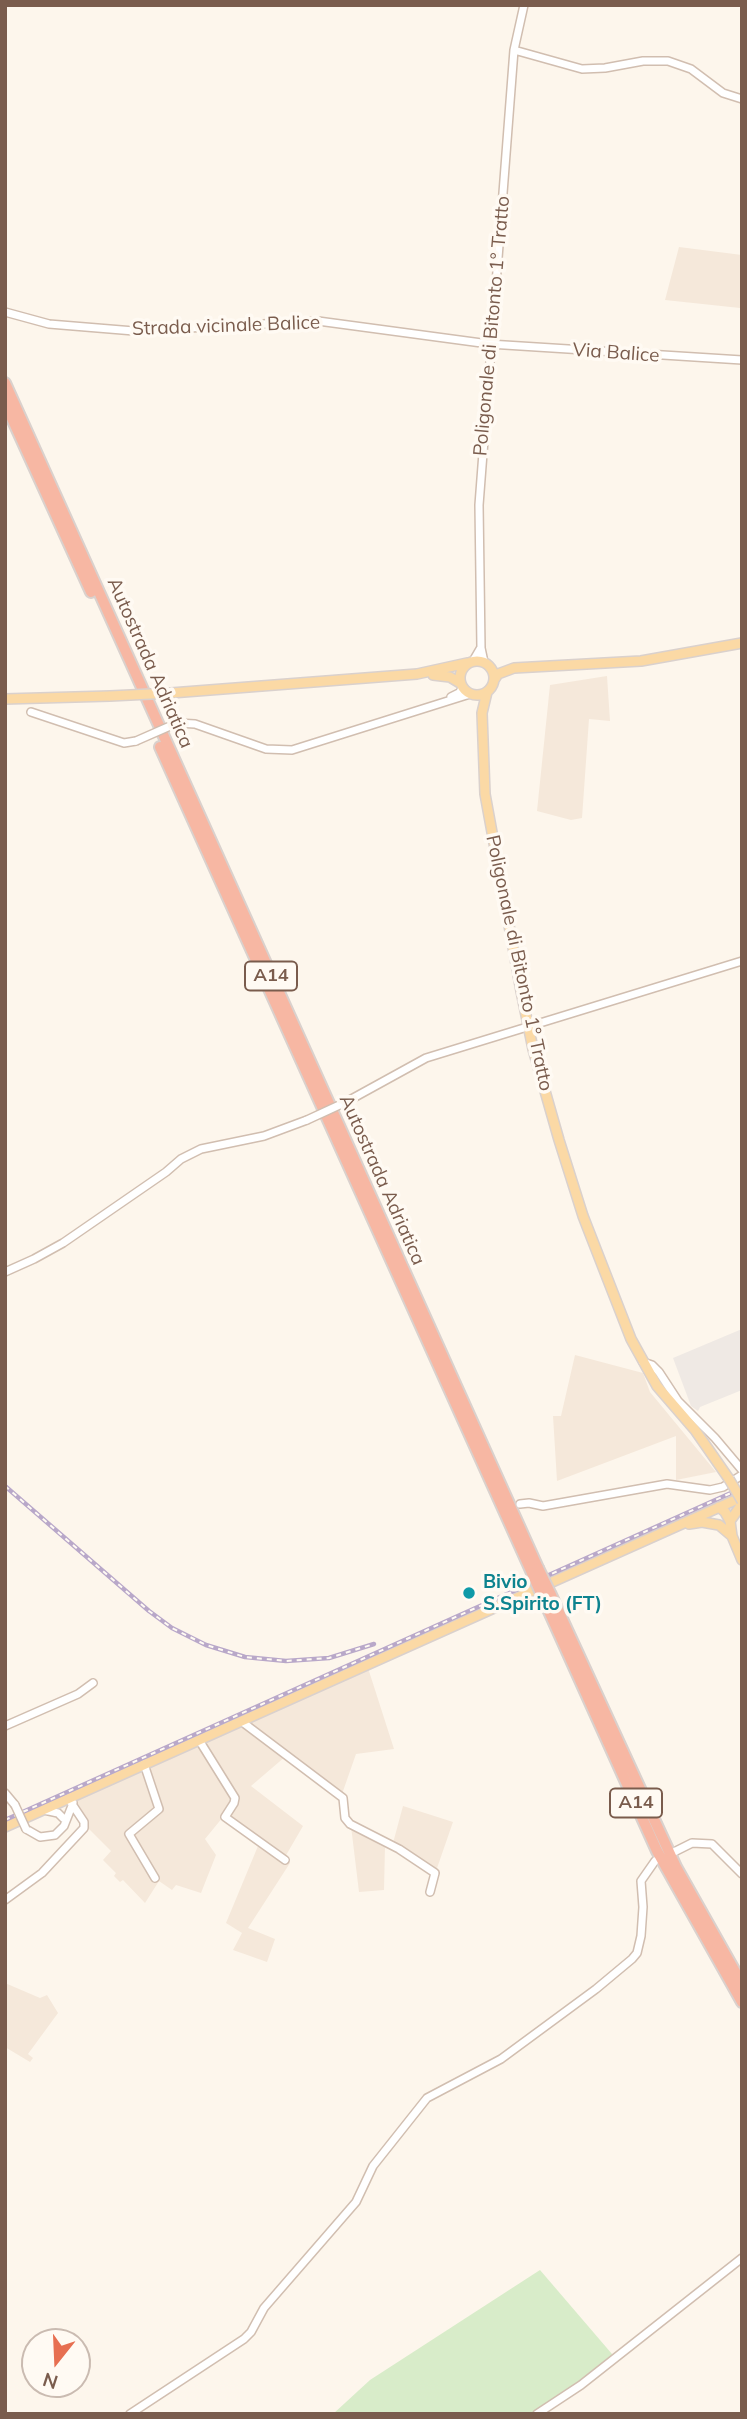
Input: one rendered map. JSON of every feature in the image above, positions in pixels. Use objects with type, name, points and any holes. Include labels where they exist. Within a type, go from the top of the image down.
[{"type":"highway","name":"Autostrada Adriatica","points":[[5,383],[547,1597],[657,1851],[705,1941],[742,2002]]},
{"type":"highway","name":"Autostrada Adriatica","points":[[5,403],[535,1570]]},
{"type":"highway","name":"Autostrada Adriatica","points":[[547,1597],[676,1867],[742,1984]]},
{"type":"main road","points":[[5,699],[171,693],[417,674],[470,662],[514,668],[641,662],[742,643]]},
{"type":"main road","points":[[470,662],[461,672],[467,690],[482,713]]},
{"type":"main road","points":[[485,663],[493,671],[494,680]]},
{"type":"main road","points":[[482,713],[487,692],[498,674],[514,668]]},
{"type":"main road","points":[[417,674],[450,677],[467,690],[487,692]]},
{"type":"main road","name":"Poligonale di Bitonto 1° Tratto","points":[[482,713],[485,794],[529,1026],[542,1085],[583,1216],[631,1339],[643,1362],[657,1386],[714,1455],[742,1501]]},
{"type":"main road","points":[[5,1827],[71,1801],[144,1764],[719,1507],[742,1501]]},
{"type":"main road","points":[[729,1529],[742,1501]]},
{"type":"main road","points":[[719,1507],[742,1559]]},
{"type":"main road","points":[[680,1525],[702,1522],[729,1529]]},
{"type":"street","name":"Poligonale di Bitonto 1° Tratto","points":[[485,663],[481,649],[478,505],[514,50],[524,5]]},
{"type":"street","points":[[514,50],[582,69],[668,61],[691,69],[723,93],[742,99]]},
{"type":"street","name":"Strada vicinale Balice","points":[[5,312],[49,324],[134,331],[318,321],[489,344]]},
{"type":"street","name":"Via Balice","points":[[489,344],[742,360]]},
{"type":"street","points":[[470,662],[481,649]]},
{"type":"street","points":[[31,712],[124,743],[136,741],[177,723],[195,724],[266,750],[292,750],[448,699],[467,690]]},
{"type":"street","points":[[5,1272],[63,1243],[181,1159],[201,1149],[285,1130],[346,1102],[426,1058],[742,961]]},
{"type":"street","points":[[520,1504],[543,1506],[667,1484],[710,1490],[723,1487],[742,1472],[715,1438],[678,1401],[659,1372],[652,1365],[643,1362]]},
{"type":"street","points":[[5,1726],[78,1694],[93,1684]]},
{"type":"street","points":[[242,1721],[343,1798],[345,1818],[350,1824],[399,1849],[435,1873],[430,1892]]},
{"type":"street","points":[[199,1740],[235,1798],[225,1817],[285,1860]]},
{"type":"street","points":[[144,1764],[159,1809],[129,1834],[155,1878]]},
{"type":"street","points":[[5,1793],[15,1805],[26,1829],[40,1838],[55,1835],[65,1821],[71,1801]]},
{"type":"street","points":[[5,1900],[42,1873],[84,1828],[84,1822],[71,1801]]},
{"type":"street","points":[[44,1810],[58,1814],[65,1821]]},
{"type":"street","points":[[65,1821],[79,1814]]},
{"type":"street","points":[[674,1852],[692,1843],[712,1844],[742,1874]]},
{"type":"street","points":[[130,2414],[251,2332],[264,2308],[356,2202],[373,2166],[427,2098],[501,2059],[632,1959],[637,1953],[641,1936],[641,1881],[654,1861]]},
{"type":"street","points":[[537,2414],[581,2385],[742,2258]]},
{"type":"shaded area","points":[[679,247],[742,255],[740,308],[665,300]]},
{"type":"shaded area","points":[[607,676],[610,721],[589,719],[582,818],[571,820],[537,811],[550,685]]},
{"type":"shaded area","points":[[742,1329],[742,1390],[700,1407],[698,1411],[691,1406],[673,1358]]},
{"type":"shaded area","points":[[575,1355],[643,1373],[650,1392],[716,1472],[676,1480],[676,1436],[557,1481],[553,1416],[561,1416]]},
{"type":"shaded area","points":[[368,1668],[394,1749],[356,1754],[342,1794],[286,1756],[251,1786],[303,1826],[285,1857],[290,1863],[248,1928],[275,1939],[267,1962],[233,1950],[242,1933],[226,1923],[258,1846],[223,1817],[205,1839],[216,1855],[201,1893],[176,1885],[172,1890],[159,1881],[145,1903],[123,1880],[120,1882],[114,1876],[116,1873],[103,1860],[111,1851],[86,1826],[76,1800]]},
{"type":"shaded area","points":[[403,1806],[453,1822],[436,1871],[385,1846],[384,1890],[359,1892],[351,1826],[393,1843]]},
{"type":"shaded area","points":[[5,1983],[40,1998],[47,1995],[58,2013],[28,2054],[33,2058],[30,2062],[5,2047]]},
{"type":"green space","points":[[540,2270],[612,2354],[611,2359],[587,2377],[532,2414],[333,2414],[370,2380]]},
{"type":"railway","points":[[5,1486],[149,1611],[172,1628],[206,1645],[245,1657],[286,1661],[329,1658],[374,1644]]},
{"type":"railway","points":[[5,1820],[742,1488]]},
{"type":"place","name":"Bivio S.Spirito (FT)","points":[[469,1593]]}]
